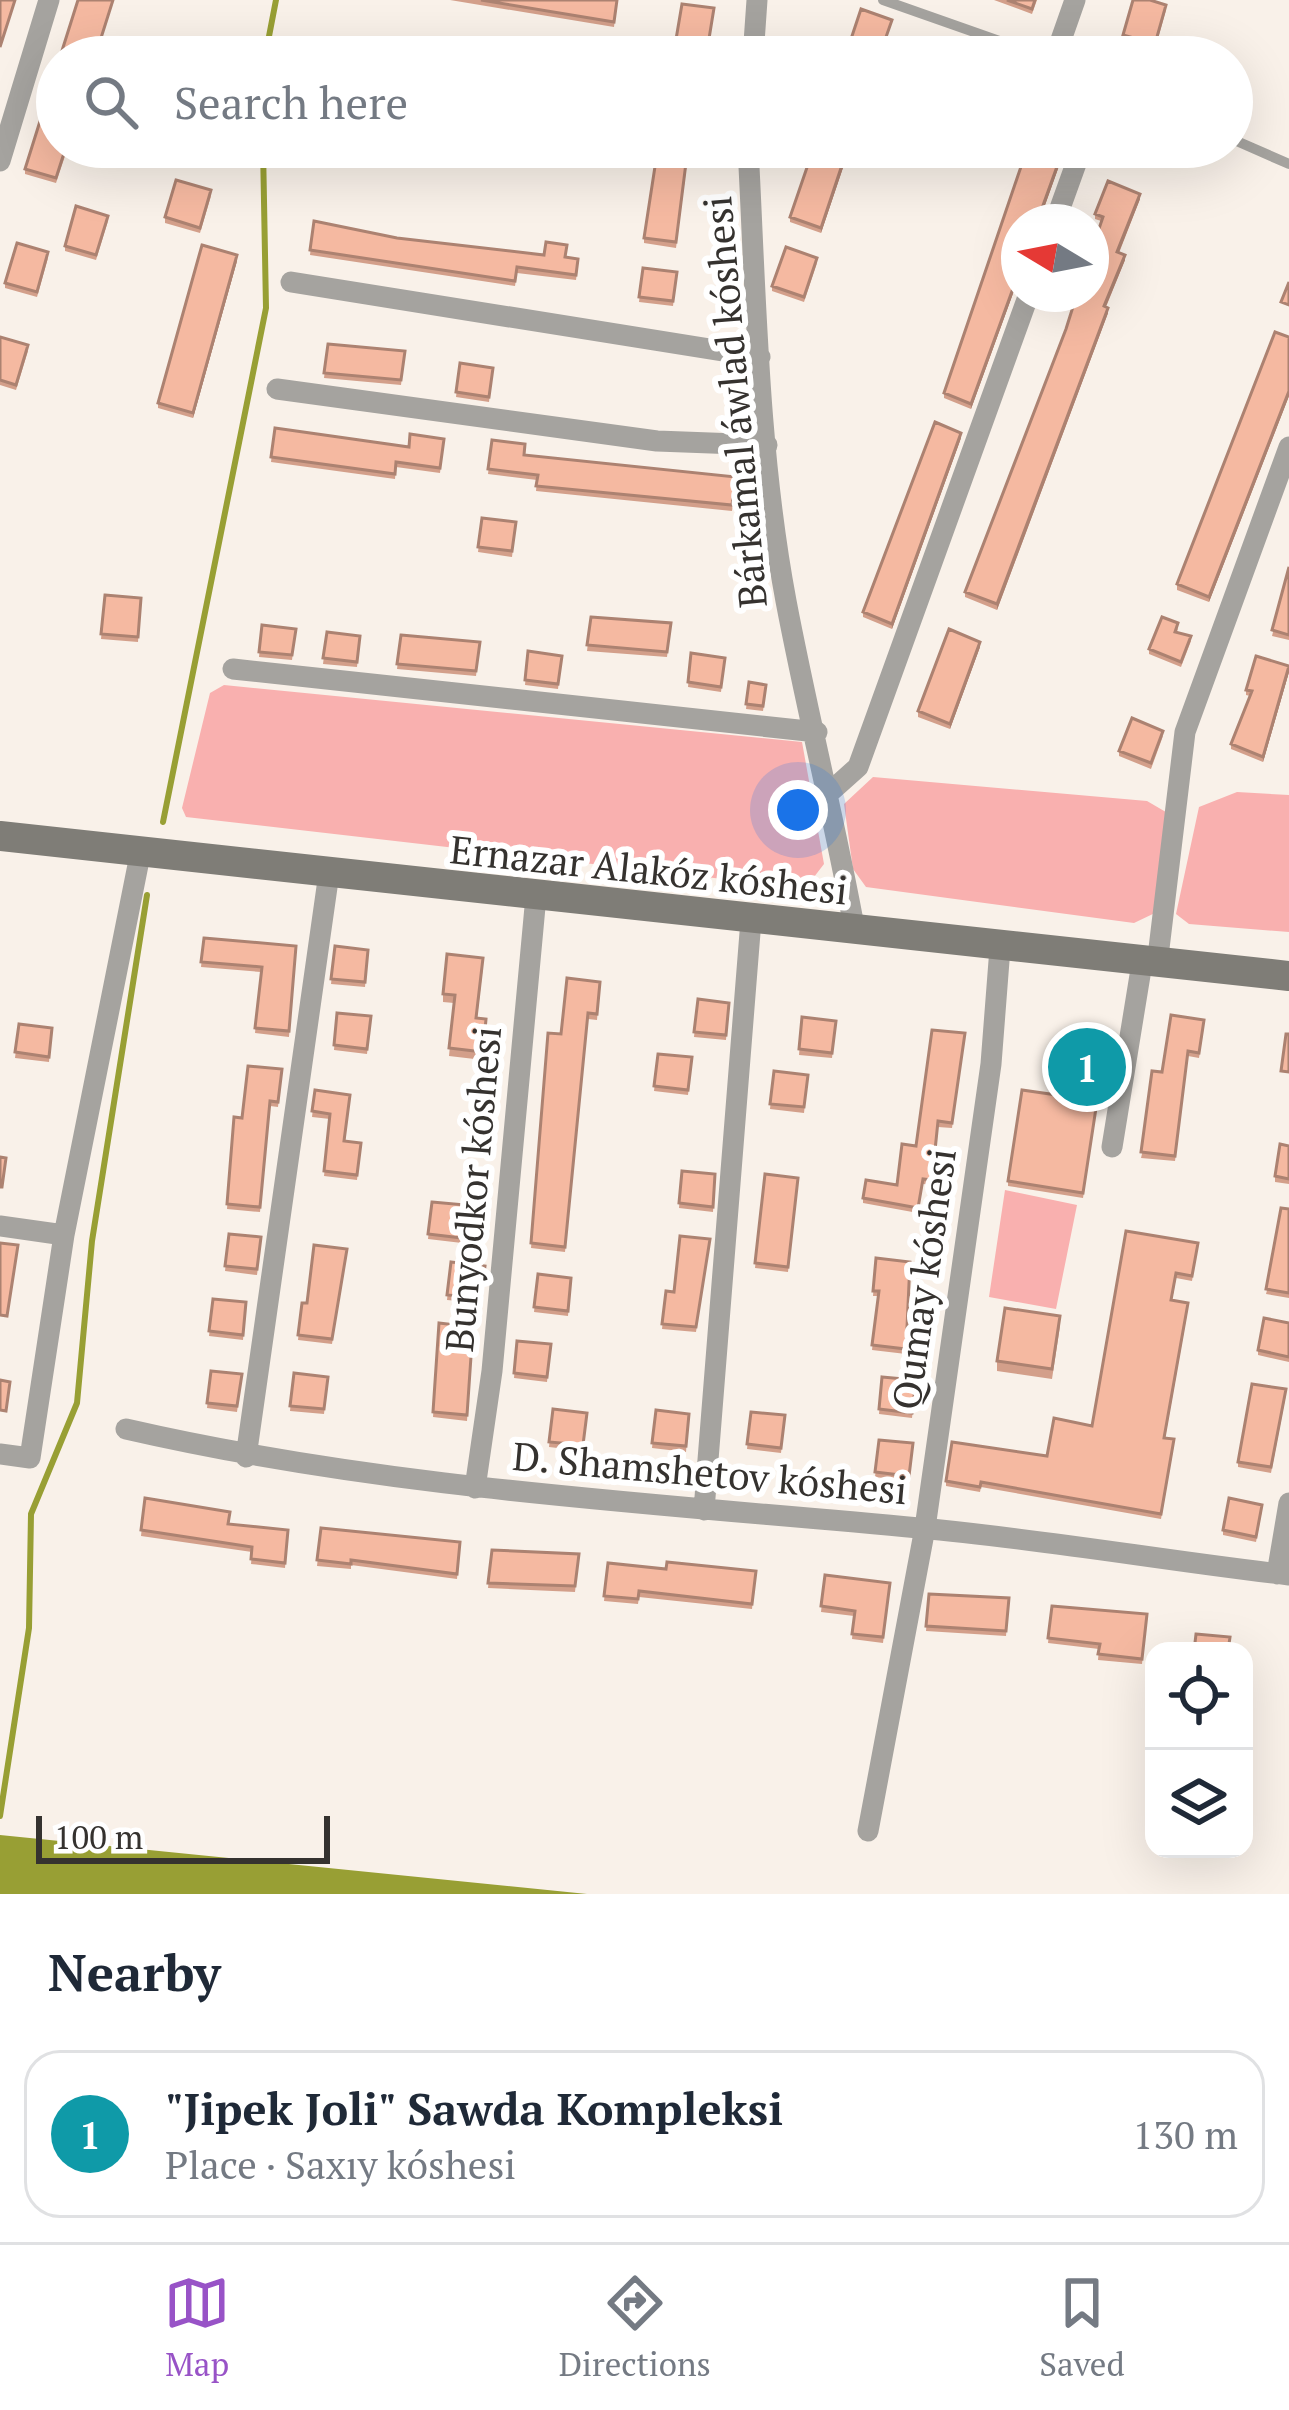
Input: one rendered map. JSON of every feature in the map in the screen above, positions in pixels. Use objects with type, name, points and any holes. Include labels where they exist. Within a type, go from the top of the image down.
[{"type":"main road","name":"Ernazar Alakóz kóshesi","points":[[0,836],[1289,976]]},
{"type":"street","points":[[38,36],[49,0]]},
{"type":"street","points":[[754,36],[757,0]]},
{"type":"street","points":[[1062,36],[1075,0]]},
{"type":"street","points":[[0,161],[36,43]]},
{"type":"street","name":"Bárkamal áwlad kóshesi","points":[[749,168],[767,445],[786,599],[830,792],[855,932]]},
{"type":"street","points":[[1061,204],[1074,168]]},
{"type":"street","points":[[291,282],[760,357]]},
{"type":"street","points":[[830,792],[858,766],[1022,312]]},
{"type":"street","points":[[278,389],[657,441],[767,445]]},
{"type":"street","points":[[1112,1147],[1150,964],[1185,732],[1289,447]]},
{"type":"street","points":[[233,669],[817,732]]},
{"type":"street","points":[[0,1454],[30,1458],[64,1235],[140,850]]},
{"type":"street","points":[[246,1457],[328,873]]},
{"type":"street","name":"Bunyodkor kóshesi","points":[[475,1487],[492,1371],[536,896]]},
{"type":"street","points":[[704,1510],[751,920]]},
{"type":"street","name":"Qumay kóshesi","points":[[868,1831],[925,1528],[991,1064],[1000,948]]},
{"type":"street","points":[[0,1226],[64,1235]]},
{"type":"street","name":"D. Shamshetov kóshesi","points":[[126,1430],[246,1457],[475,1487],[925,1528],[1283,1575]]},
{"type":"street","points":[[1283,1575],[1289,1503]]},
{"type":"lane","points":[[883,0],[985,36]]},
{"type":"lane","points":[[1253,148],[1289,164]]},
{"type":"shaded area","points":[[224,685],[802,742],[824,864],[814,877],[793,887],[186,817],[182,808],[210,693]]},
{"type":"shaded area","points":[[873,777],[1147,801],[1171,815],[1157,912],[1134,923],[866,887],[853,869],[844,804]]},
{"type":"shaded area","points":[[1237,792],[1289,795],[1289,932],[1189,924],[1176,914],[1199,807]]},
{"type":"shaded area","points":[[1005,1190],[1077,1205],[1056,1309],[989,1297]]},
{"type":"shaded area","points":[[0,1835],[587,1894],[0,1894]]},
{"type":"building","points":[[0,0],[15,0],[0,47]]},
{"type":"building","points":[[78,0],[113,0],[102,36],[67,36]]},
{"type":"building","points":[[481,0],[617,0],[614,22]]},
{"type":"building","points":[[1007,0],[1035,0],[1032,9]]},
{"type":"building","points":[[1133,0],[1166,5],[1157,36],[1123,35]]},
{"type":"building","points":[[682,4],[714,8],[709,36],[677,36]]},
{"type":"building","points":[[861,9],[892,20],[886,36],[852,36]]},
{"type":"building","points":[[36,134],[36,168],[59,168],[56,178],[25,169]]},
{"type":"building","points":[[655,168],[685,168],[676,242],[644,238]]},
{"type":"building","points":[[807,168],[841,168],[821,228],[790,217]]},
{"type":"building","points":[[1021,168],[1056,168],[1043,204],[1008,204]]},
{"type":"building","points":[[176,180],[211,190],[200,228],[165,217]]},
{"type":"building","points":[[1108,181],[1140,194],[1117,252],[1125,255],[1109,294],[1109,204],[1099,204]]},
{"type":"building","points":[[76,206],[108,216],[96,255],[65,246]]},
{"type":"building","points":[[314,221],[397,238],[544,255],[546,242],[567,245],[565,257],[578,259],[576,275],[517,267],[515,281],[310,250]]},
{"type":"building","points":[[1001,225],[1004,312],[971,404],[944,393]]},
{"type":"building","points":[[17,243],[48,252],[37,292],[5,283]]},
{"type":"building","points":[[202,245],[237,255],[193,413],[158,403]]},
{"type":"building","points":[[786,247],[817,258],[804,297],[772,286]]},
{"type":"building","points":[[643,268],[677,272],[673,301],[639,297]]},
{"type":"building","points":[[1289,282],[1289,305],[1281,302]]},
{"type":"building","points":[[1071,312],[1106,312],[997,604],[965,592]]},
{"type":"building","points":[[1275,332],[1289,337],[1289,391],[1209,597],[1177,584]]},
{"type":"building","points":[[0,337],[28,345],[16,385],[0,380]]},
{"type":"building","points":[[328,344],[405,351],[401,380],[324,373]]},
{"type":"building","points":[[460,363],[493,368],[489,397],[456,392]]},
{"type":"building","points":[[935,422],[961,433],[892,624],[863,612]]},
{"type":"building","points":[[275,428],[409,447],[410,434],[444,439],[440,468],[396,462],[395,474],[271,457]]},
{"type":"building","points":[[492,440],[525,444],[524,455],[736,477],[732,505],[536,486],[538,475],[488,469]]},
{"type":"building","points":[[482,518],[516,522],[512,551],[478,547]]},
{"type":"building","points":[[1289,567],[1289,635],[1272,630]]},
{"type":"building","points":[[105,595],[141,598],[138,637],[101,634]]},
{"type":"building","points":[[591,617],[671,623],[667,652],[587,645]]},
{"type":"building","points":[[1162,617],[1178,623],[1175,632],[1191,636],[1181,662],[1149,649]]},
{"type":"building","points":[[262,625],[296,629],[292,655],[259,652]]},
{"type":"building","points":[[949,629],[980,642],[950,724],[918,711]]},
{"type":"building","points":[[327,632],[360,636],[357,662],[323,658]]},
{"type":"building","points":[[401,635],[480,642],[476,671],[397,664]]},
{"type":"building","points":[[528,651],[562,656],[558,684],[525,680]]},
{"type":"building","points":[[691,653],[725,658],[721,687],[688,682]]},
{"type":"building","points":[[1256,656],[1289,666],[1263,757],[1231,744],[1252,691],[1246,690]]},
{"type":"building","points":[[749,682],[766,685],[763,706],[746,704]]},
{"type":"building","points":[[1132,718],[1163,731],[1151,763],[1119,751]]},
{"type":"building","points":[[204,938],[296,946],[289,1031],[255,1028],[262,967],[201,962]]},
{"type":"building","points":[[335,946],[368,950],[365,982],[331,979]]},
{"type":"building","points":[[447,954],[483,958],[476,1018],[486,1019],[483,1052],[449,1048],[455,995],[443,994]]},
{"type":"building","points":[[567,978],[600,982],[597,1014],[588,1013],[565,1247],[531,1243],[548,1033],[561,1034]]},
{"type":"building","points":[[698,999],[729,1003],[726,1035],[694,1032]]},
{"type":"building","points":[[337,1013],[371,1016],[367,1049],[334,1045]]},
{"type":"building","points":[[1171,1015],[1204,1020],[1199,1053],[1188,1051],[1175,1156],[1141,1152],[1152,1071],[1162,1072]]},
{"type":"building","points":[[802,1017],[836,1021],[832,1053],[799,1049]]},
{"type":"building","points":[[19,1024],[52,1028],[49,1057],[15,1052]]},
{"type":"building","points":[[1071,1028],[1114,1037],[1098,1095],[1083,1193],[1008,1181],[1022,1090],[1057,1095]]},
{"type":"building","points":[[932,1030],[965,1033],[952,1123],[938,1121],[932,1180],[923,1179],[918,1208],[863,1198],[866,1180],[897,1185],[902,1144],[916,1146]]},
{"type":"building","points":[[1289,1034],[1289,1072],[1281,1071]]},
{"type":"building","points":[[658,1054],[692,1057],[688,1090],[654,1086]]},
{"type":"building","points":[[248,1066],[282,1069],[278,1102],[270,1101],[260,1207],[227,1204],[234,1117],[242,1118]]},
{"type":"building","points":[[774,1071],[808,1075],[804,1107],[770,1104]]},
{"type":"building","points":[[315,1090],[350,1095],[344,1141],[361,1143],[357,1175],[324,1171],[330,1114],[312,1111]]},
{"type":"building","points":[[1280,1144],[1289,1146],[1289,1179],[1275,1176]]},
{"type":"building","points":[[0,1157],[6,1158],[2,1187],[0,1187]]},
{"type":"building","points":[[682,1171],[715,1174],[713,1207],[679,1203]]},
{"type":"building","points":[[765,1174],[798,1178],[788,1267],[755,1263]]},
{"type":"building","points":[[432,1202],[466,1205],[462,1238],[428,1234]]},
{"type":"building","points":[[1281,1208],[1289,1209],[1289,1293],[1266,1289]]},
{"type":"building","points":[[1126,1231],[1198,1243],[1192,1276],[1176,1273],[1171,1300],[1188,1303],[1164,1438],[1174,1439],[1161,1514],[981,1482],[980,1487],[946,1481],[952,1442],[1047,1456],[1054,1418],[1092,1426]]},
{"type":"building","points":[[229,1234],[261,1237],[257,1269],[225,1266]]},
{"type":"building","points":[[680,1236],[710,1239],[696,1327],[662,1324],[666,1291],[674,1292]]},
{"type":"building","points":[[0,1243],[18,1245],[7,1316],[0,1315]]},
{"type":"building","points":[[314,1245],[347,1249],[332,1339],[298,1335]]},
{"type":"building","points":[[876,1258],[910,1262],[906,1349],[872,1345],[879,1291],[873,1291]]},
{"type":"building","points":[[451,1262],[485,1266],[481,1298],[447,1295]]},
{"type":"building","points":[[538,1274],[571,1278],[568,1311],[534,1307]]},
{"type":"building","points":[[213,1299],[246,1302],[243,1335],[209,1331]]},
{"type":"building","points":[[1005,1308],[1060,1316],[1052,1369],[997,1361]]},
{"type":"building","points":[[1264,1318],[1289,1323],[1289,1357],[1258,1350]]},
{"type":"building","points":[[439,1323],[473,1327],[467,1415],[433,1412]]},
{"type":"building","points":[[517,1341],[551,1344],[547,1377],[514,1373]]},
{"type":"building","points":[[211,1371],[242,1374],[237,1406],[207,1403]]},
{"type":"building","points":[[294,1373],[328,1377],[324,1409],[290,1406]]},
{"type":"building","points":[[882,1377],[916,1380],[912,1413],[879,1409]]},
{"type":"building","points":[[0,1380],[10,1382],[6,1411],[0,1410]]},
{"type":"building","points":[[1252,1384],[1286,1389],[1271,1467],[1238,1462]]},
{"type":"building","points":[[553,1409],[587,1413],[583,1445],[549,1442]]},
{"type":"building","points":[[656,1410],[689,1414],[686,1446],[652,1443]]},
{"type":"building","points":[[751,1412],[785,1415],[781,1448],[747,1444]]},
{"type":"building","points":[[879,1440],[913,1443],[909,1476],[875,1472]]},
{"type":"building","points":[[145,1498],[230,1512],[228,1524],[288,1530],[285,1563],[251,1559],[252,1547],[141,1530]]},
{"type":"building","points":[[1229,1498],[1262,1505],[1256,1537],[1223,1530]]},
{"type":"building","points":[[321,1528],[460,1542],[457,1574],[317,1560]]},
{"type":"building","points":[[492,1550],[579,1554],[575,1586],[488,1583]]},
{"type":"building","points":[[667,1562],[756,1571],[752,1604],[639,1591],[638,1599],[604,1596],[608,1563],[666,1569]]},
{"type":"building","points":[[825,1575],[890,1583],[883,1637],[852,1634],[855,1611],[821,1606]]},
{"type":"building","points":[[929,1594],[1009,1598],[1006,1631],[926,1626]]},
{"type":"building","points":[[1052,1606],[1147,1614],[1142,1659],[1098,1654],[1100,1644],[1048,1638]]},
{"type":"building","points":[[1196,1634],[1230,1637],[1229,1642],[1195,1642]]},
{"type":"waterway","points":[[269,36],[276,0]]},
{"type":"waterway","points":[[163,822],[266,308],[263,168]]},
{"type":"waterway","points":[[0,1816],[29,1628],[31,1514],[77,1403],[92,1241],[147,895]]},
{"type":"place","name":"\"Jipek Joli\" Sawda Kompleksi","points":[[1087,1067]]}]
